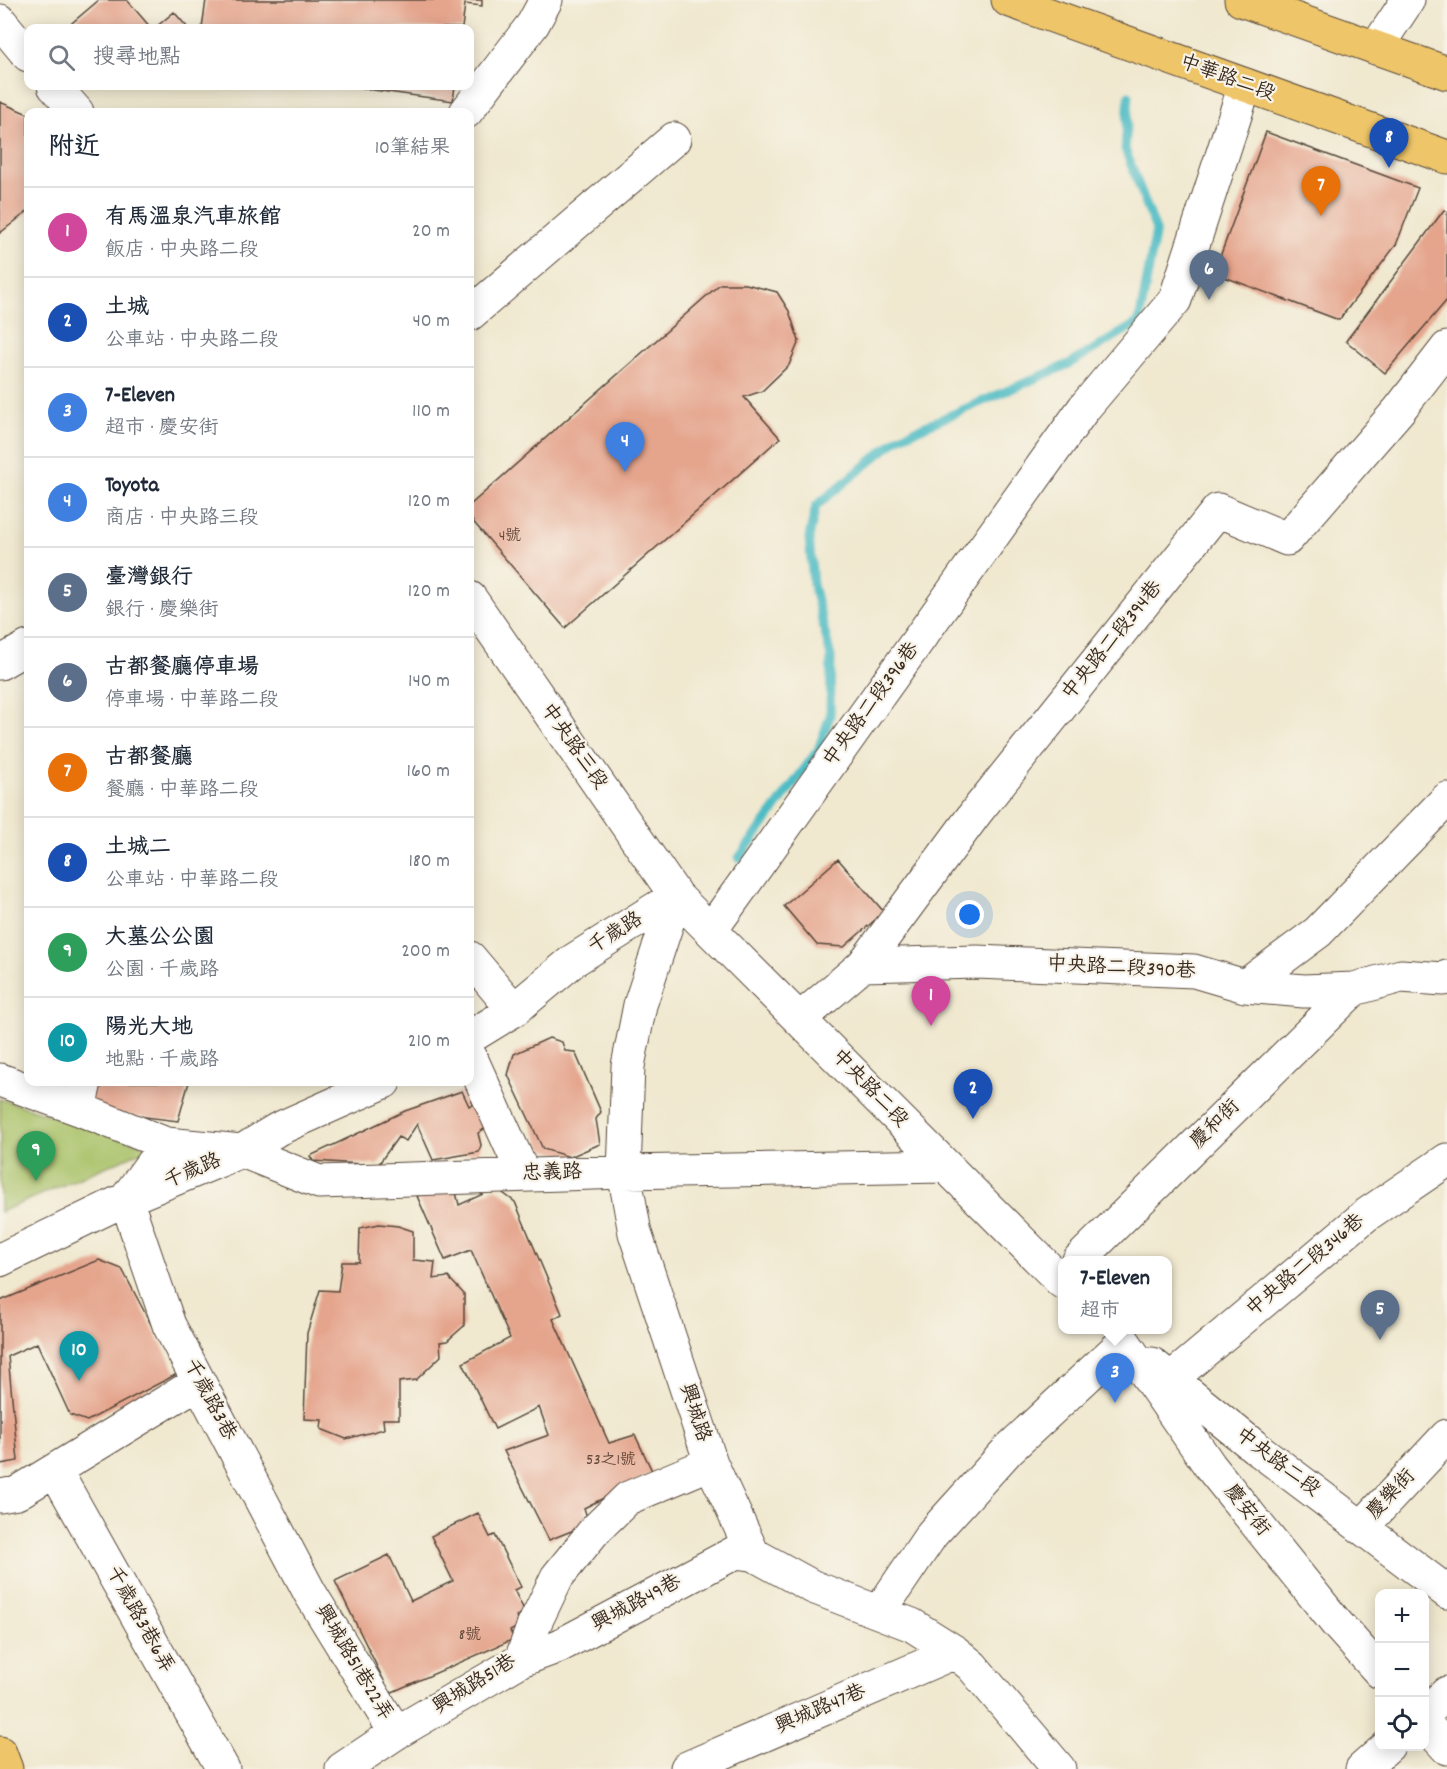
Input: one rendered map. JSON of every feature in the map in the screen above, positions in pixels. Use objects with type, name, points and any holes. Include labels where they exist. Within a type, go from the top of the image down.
[{"type":"main road","name":"中華路二段","points":[[1008,0],[1447,157]]},
{"type":"main road","points":[[1241,0],[1447,73]]},
{"type":"main road","points":[[0,1753],[6,1769]]},
{"type":"street","points":[[469,108],[532,24],[546,0]]},
{"type":"street","points":[[1376,48],[1407,0]]},
{"type":"street","points":[[0,21],[24,50]]},
{"type":"street","name":"中央路二段396巷","points":[[711,930],[1084,408],[1175,300],[1245,85]]},
{"type":"street","points":[[58,90],[73,108]]},
{"type":"street","points":[[474,311],[674,139]]},
{"type":"street","name":"中央路二段394巷","points":[[800,1019],[863,965],[977,812],[1218,510],[1287,539],[1398,410],[1447,348]]},
{"type":"street","name":"中央路三段","points":[[474,604],[676,896]]},
{"type":"street","points":[[0,663],[24,649]]},
{"type":"street","points":[[1245,986],[1318,932],[1447,799]]},
{"type":"street","name":"中央路二段","points":[[676,896],[944,1166],[1058,1268]]},
{"type":"street","name":"千歲路","points":[[474,1035],[514,1010],[574,960],[676,896]]},
{"type":"street","name":"興城路","points":[[676,896],[640,1005],[628,1066],[624,1172],[635,1233],[711,1463],[753,1554]]},
{"type":"street","points":[[474,962],[514,1010]]},
{"type":"street","name":"中央路二段390巷","points":[[863,965],[977,962],[1194,971],[1245,986]]},
{"type":"street","name":"慶和街","points":[[1245,986],[1304,991],[1354,989],[1401,976],[1446,979]]},
{"type":"street","name":"慶和街","points":[[1085,1256],[1354,989]]},
{"type":"street","points":[[474,1065],[524,1175]]},
{"type":"street","name":"忠義路","points":[[0,1080],[24,1084]]},
{"type":"street","name":"忠義路","points":[[33,1086],[82,1095],[166,1144],[242,1151],[319,1182],[624,1172],[944,1166]]},
{"type":"street","name":"千歲路","points":[[0,1260],[126,1199],[242,1151],[278,1129],[375,1086]]},
{"type":"street","points":[[126,1199],[166,1144]]},
{"type":"street","name":"中央路二段346巷","points":[[1171,1379],[1366,1215],[1447,1160]]},
{"type":"street","name":"千歲路3巷","points":[[126,1199],[170,1326],[310,1593]]},
{"type":"street","points":[[880,1611],[932,1534],[1008,1449],[1117,1336]]},
{"type":"street","name":"中央路二段","points":[[1117,1336],[1254,1446],[1447,1592]]},
{"type":"street","name":"慶安街","points":[[1117,1336],[1210,1466],[1337,1624],[1375,1666]]},
{"type":"street","points":[[0,1496],[17,1493],[199,1382]]},
{"type":"street","name":"慶樂街","points":[[1362,1527],[1447,1436]]},
{"type":"street","name":"興城路51巷","points":[[342,1769],[396,1733],[521,1660],[533,1627],[557,1577],[595,1530],[628,1498],[711,1463]]},
{"type":"street","name":"千歲路3巷6弄","points":[[55,1470],[223,1769]]},
{"type":"street","name":"興城路49巷","points":[[521,1660],[559,1646],[736,1552],[753,1554]]},
{"type":"street","points":[[753,1554],[813,1587],[912,1625],[955,1652],[972,1666],[1059,1769]]},
{"type":"street","name":"興城路51巷22弄","points":[[310,1593],[396,1733]]},
{"type":"street","name":"興城路47巷","points":[[687,1768],[955,1652]]},
{"type":"street","points":[[1429,1710],[1447,1694]]},
{"type":"street","points":[[1429,1728],[1447,1748]]},
{"type":"street","points":[[1362,1769],[1382,1751]]},
{"type":"green space","points":[[0,1099],[146,1146],[145,1150],[0,1212]]},
{"type":"building","points":[[99,0],[127,0],[148,24],[71,24]]},
{"type":"building","points":[[206,0],[482,0],[482,6],[465,4],[462,24],[203,24]]},
{"type":"building","points":[[174,12],[184,24],[160,24]]},
{"type":"building","points":[[373,90],[454,90],[453,101]]},
{"type":"building","points":[[0,102],[24,112],[24,214],[0,233]]},
{"type":"building","points":[[1266,132],[1418,188],[1396,245],[1339,320],[1214,273]]},
{"type":"building","points":[[1444,210],[1447,211],[1447,300],[1385,373],[1346,341]]},
{"type":"building","points":[[720,284],[746,284],[777,292],[789,311],[799,341],[789,365],[762,391],[744,397],[780,438],[565,628],[474,523],[474,501]]},
{"type":"building","points":[[838,859],[884,912],[844,947],[817,945],[784,906]]},
{"type":"building","points":[[549,1038],[562,1042],[565,1051],[575,1052],[601,1112],[596,1119],[600,1144],[570,1157],[543,1149],[508,1075],[514,1054]]},
{"type":"building","points":[[92,1086],[188,1086],[178,1121],[79,1109]]},
{"type":"building","points":[[462,1091],[469,1106],[475,1103],[487,1127],[478,1133],[481,1145],[479,1152],[433,1160],[417,1124],[406,1141],[398,1137],[378,1165],[313,1161],[310,1156],[405,1111]]},
{"type":"building","points":[[455,1188],[459,1205],[496,1188],[515,1202],[562,1314],[553,1319],[609,1443],[635,1435],[653,1473],[584,1508],[589,1524],[549,1540],[504,1451],[549,1435],[539,1407],[495,1429],[463,1363],[510,1338],[471,1250],[445,1260],[417,1196]]},
{"type":"building","points":[[379,1224],[398,1226],[413,1231],[413,1260],[435,1262],[433,1279],[448,1277],[464,1294],[464,1326],[447,1341],[440,1342],[441,1356],[416,1380],[399,1382],[399,1419],[383,1419],[384,1429],[346,1439],[321,1429],[322,1420],[304,1419],[307,1333],[320,1290],[338,1291],[342,1262],[359,1262],[360,1228]]},
{"type":"building","points":[[99,1260],[122,1269],[177,1374],[87,1421],[70,1415],[37,1343],[8,1356],[18,1461],[0,1464],[0,1301]]},
{"type":"building","points":[[478,1513],[490,1537],[495,1535],[521,1587],[514,1590],[525,1612],[516,1616],[521,1625],[510,1631],[514,1639],[390,1693],[335,1581],[389,1555],[411,1601],[453,1581],[431,1536]]},
{"type":"waterway","points":[[739,858],[818,750],[830,716],[831,657],[813,584],[809,537],[816,506],[900,437],[1069,364],[1139,322],[1156,230],[1125,149],[1129,96]]},
{"type":"place","name":"土城二","points":[[1389,168]]},
{"type":"place","name":"古都餐廳","points":[[1321,216]]},
{"type":"place","name":"古都餐廳停車場","points":[[1209,300]]},
{"type":"place","name":"Toyota","points":[[625,472]]},
{"type":"place","name":"有馬溫泉汽車旅館","points":[[931,1026]]},
{"type":"place","name":"土城","points":[[973,1119]]},
{"type":"place","name":"大墓公公園","points":[[36,1181]]},
{"type":"place","name":"臺灣銀行","points":[[1380,1340]]},
{"type":"place","name":"陽光大地","points":[[79,1381]]},
{"type":"place","name":"7-Eleven","points":[[1115,1403]]}]
